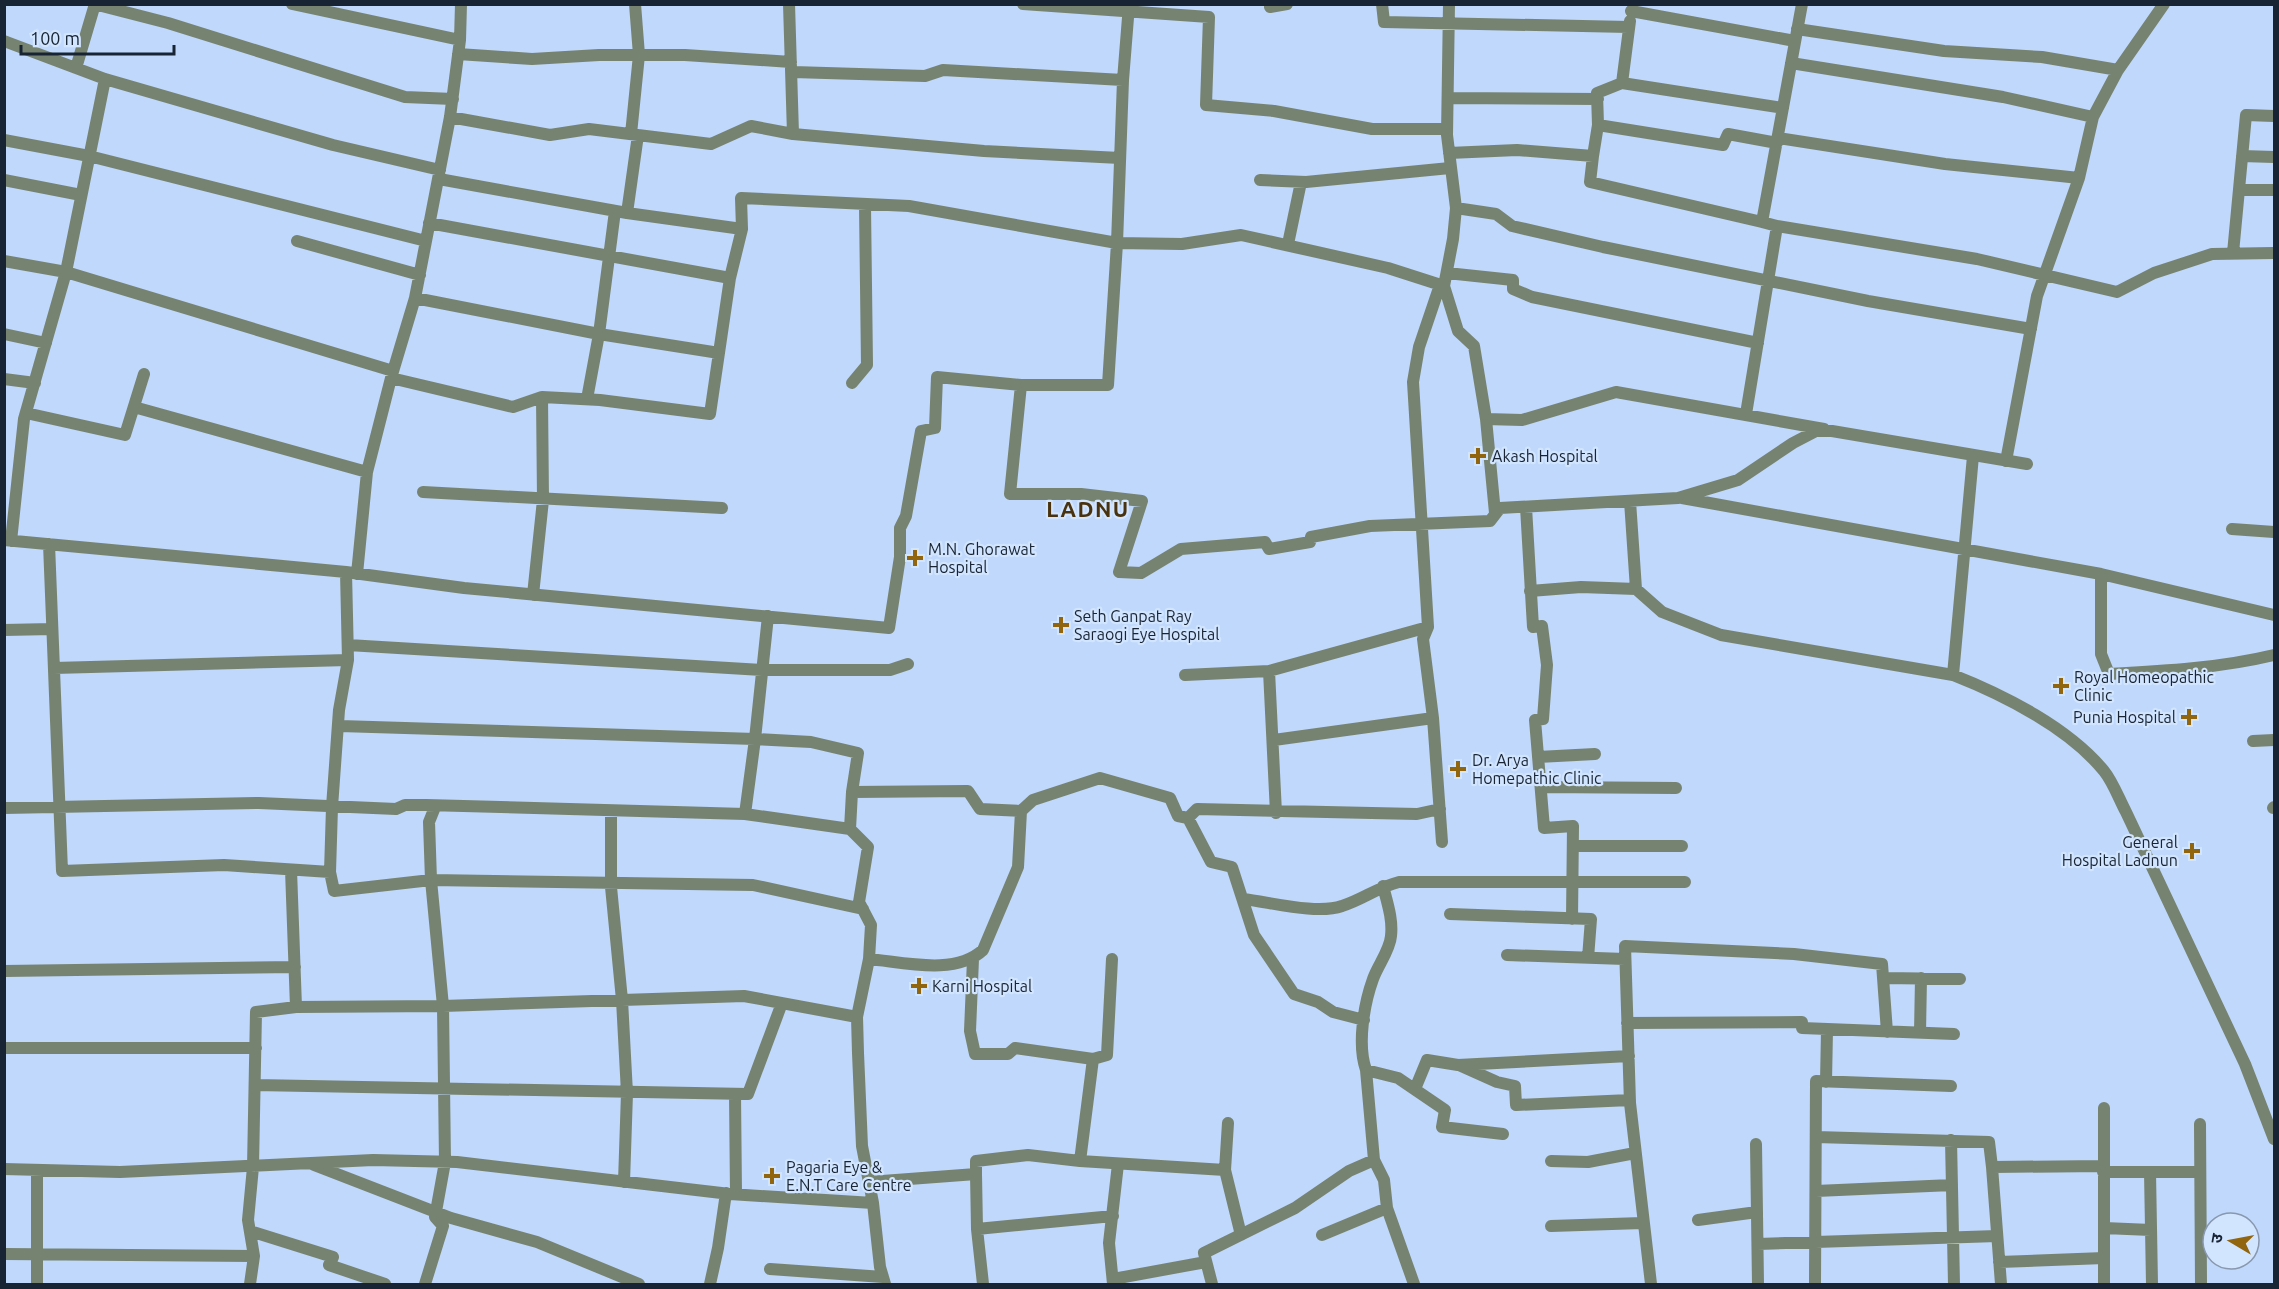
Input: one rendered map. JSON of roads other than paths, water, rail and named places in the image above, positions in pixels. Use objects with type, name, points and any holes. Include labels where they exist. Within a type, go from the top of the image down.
[{"type":"street","points":[[292,4],[460,40]]},
{"type":"street","points":[[461,4],[460,40],[453,99],[440,174],[415,298],[367,472],[352,573],[348,660],[339,710],[340,726],[332,807],[330,873],[334,891],[431,880],[753,885],[863,909]]},
{"type":"street","points":[[789,4],[793,134]]},
{"type":"street","points":[[1023,4],[1129,8],[1209,17],[1206,105],[1274,111],[1372,129],[1447,129]]},
{"type":"street","points":[[1270,7],[1287,4]]},
{"type":"street","points":[[1382,4],[1384,22],[1629,27]]},
{"type":"street","points":[[1442,842],[1433,718],[1423,639],[1428,627],[1424,523],[1413,382],[1419,347],[1447,273],[1456,208],[1447,129],[1449,4]]},
{"type":"street","points":[[1762,222],[1802,4]]},
{"type":"street","points":[[76,68],[95,5],[168,23],[405,97],[453,99]]},
{"type":"street","points":[[587,399],[599,334],[609,258],[621,212],[635,135],[639,55],[636,5]]},
{"type":"street","points":[[2006,461],[2037,296],[2079,178],[2093,117],[2118,70],[2158,6]]},
{"type":"street","points":[[105,80],[66,272],[26,413],[8,541],[352,573],[533,595],[888,628],[900,557],[900,528],[906,516],[921,431],[935,428],[937,377],[1021,385],[1108,385],[1117,243],[1123,80],[1129,8]]},
{"type":"street","points":[[1622,82],[1631,8],[1796,35],[1944,51],[2042,57],[2118,70]]},
{"type":"street","points":[[4,41],[105,80],[440,174],[621,212],[742,229]]},
{"type":"street","points":[[458,54],[532,60],[685,55],[792,67],[925,76],[943,70],[1123,80]]},
{"type":"street","points":[[1791,63],[2003,97],[2093,117]]},
{"type":"street","points":[[1783,108],[1622,82],[1598,93],[1598,125],[1590,182],[1777,226],[1977,259],[2117,292],[2154,273],[2212,254],[2274,253]]},
{"type":"street","points":[[1449,98],[1598,99]]},
{"type":"street","points":[[2233,254],[2246,115],[2274,116]]},
{"type":"street","points":[[450,117],[550,135],[589,129],[711,144],[751,126],[793,134],[984,151],[1120,158]]},
{"type":"street","points":[[1598,125],[1723,145],[1728,134],[1946,164],[2079,178]]},
{"type":"street","points":[[4,140],[89,156],[426,241]]},
{"type":"street","points":[[1449,153],[1517,150],[1593,156]]},
{"type":"street","points":[[2242,156],[2274,157]]},
{"type":"street","points":[[1260,180],[1301,182],[1450,168]]},
{"type":"street","points":[[4,180],[81,195]]},
{"type":"street","points":[[1288,244],[1301,182]]},
{"type":"street","points":[[2239,190],[2274,190]]},
{"type":"street","points":[[4,261],[66,272],[392,375],[513,407],[542,397],[587,399],[710,414],[730,278],[742,229],[741,198],[865,206],[909,206],[1117,243],[1182,244],[1241,235],[1388,268],[1442,286]]},
{"type":"street","points":[[852,383],[867,365],[865,206]]},
{"type":"street","points":[[1456,208],[1496,214],[1512,226],[1768,281],[2031,329]]},
{"type":"street","points":[[429,223],[609,258],[730,278]]},
{"type":"street","points":[[1746,414],[1777,226]]},
{"type":"street","points":[[297,241],[420,275]]},
{"type":"street","points":[[1447,273],[1513,280],[1513,289],[1532,297],[1758,343]]},
{"type":"street","points":[[1442,286],[1458,331],[1474,346],[1486,419],[1496,513]]},
{"type":"street","points":[[415,298],[599,334],[718,353]]},
{"type":"street","points":[[4,334],[46,343]]},
{"type":"street","points":[[26,413],[125,435],[144,374]]},
{"type":"street","points":[[4,379],[35,383]]},
{"type":"street","points":[[1021,385],[1010,494],[1081,494],[1142,501],[1119,572],[1141,573],[1181,549],[1265,542],[1269,549],[1310,542],[1311,537],[1370,526],[1490,521],[1500,508],[1678,498],[1738,480],[1793,443],[1816,431],[1832,431]]},
{"type":"street","points":[[1486,419],[1522,420],[1616,392],[2026,464]]},
{"type":"street","points":[[533,595],[543,500],[542,397]]},
{"type":"street","points":[[134,407],[367,472]]},
{"type":"street","points":[[1953,675],[1962,550],[1973,456]]},
{"type":"street","points":[[423,492],[722,508]]},
{"type":"street","points":[[1678,498],[2102,574],[2274,615]]},
{"type":"street","points":[[1630,501],[1636,589]]},
{"type":"street","points":[[1526,507],[1533,627],[1542,626],[1547,665],[1543,719],[1535,720],[1544,828],[1573,826],[1572,919]]},
{"type":"street","points":[[2232,529],[2274,532]]},
{"type":"street","points":[[49,544],[62,871],[224,865],[330,873]]},
{"type":"street","points":[[2102,574],[2101,654],[2109,675],[2188,669],[2274,656]]},
{"type":"street","points":[[1530,591],[1581,587],[1636,589],[1662,612],[1722,635],[1953,675],[1984,687],[2071,738],[2105,772],[2245,1064],[2274,1139]]},
{"type":"street","points":[[745,814],[768,616]]},
{"type":"street","points":[[1185,675],[1269,671],[1428,627]]},
{"type":"street","points":[[4,630],[52,629]]},
{"type":"street","points":[[348,645],[762,670],[890,670],[909,664]]},
{"type":"street","points":[[54,668],[348,660]]},
{"type":"street","points":[[1269,671],[1276,813]]},
{"type":"street","points":[[1274,740],[1433,718]]},
{"type":"street","points":[[340,726],[811,742],[858,753],[852,792],[850,829]]},
{"type":"street","points":[[2253,741],[2274,740]]},
{"type":"street","points":[[1538,757],[1594,754]]},
{"type":"street","points":[[869,959],[934,965],[973,959],[983,950],[1018,867],[1021,811],[1033,800],[1100,778],[1170,798],[1178,816],[1188,818]]},
{"type":"street","points":[[1541,787],[1676,788]]},
{"type":"street","points":[[852,792],[968,791],[980,809],[1021,811]]},
{"type":"street","points":[[4,808],[259,804],[396,809],[405,805],[745,814],[850,829],[868,847],[859,902],[870,925],[869,959],[857,1017],[862,1146],[884,1281],[770,1269]]},
{"type":"street","points":[[425,1284],[443,1226],[435,1217],[445,1162],[442,1006],[431,880],[429,822],[435,807]]},
{"type":"street","points":[[1188,818],[1197,809],[1276,813],[1417,814],[1440,809]]},
{"type":"street","points":[[611,811],[611,883],[622,1000],[627,1093],[624,1182]]},
{"type":"street","points":[[1188,818],[1211,862],[1232,867],[1254,935],[1294,994],[1318,1002],[1333,1012],[1364,1020]]},
{"type":"street","points":[[1573,846],[1683,846]]},
{"type":"street","points":[[291,870],[296,1007]]},
{"type":"street","points":[[1243,899],[1323,909],[1342,907],[1383,886],[1399,882],[1684,882]]},
{"type":"street","points":[[1383,886],[1390,910],[1391,937],[1373,980],[1364,1020],[1363,1060],[1366,1070],[1374,1160],[1384,1180],[1387,1208],[1414,1284]]},
{"type":"street","points":[[1450,914],[1591,918],[1588,958]]},
{"type":"street","points":[[1651,1284],[1642,1223],[1630,1100],[1624,946],[1794,954],[1882,964],[1887,1032]]},
{"type":"street","points":[[1507,956],[1625,959]]},
{"type":"street","points":[[973,959],[970,1031],[975,1054],[1008,1054],[1015,1048],[1092,1059],[1107,1055],[1112,959]]},
{"type":"street","points":[[4,972],[295,967]]},
{"type":"street","points":[[1883,978],[1960,978]]},
{"type":"street","points":[[1920,1033],[1921,978]]},
{"type":"street","points":[[250,1284],[254,1256],[248,1220],[253,1167],[256,1012],[296,1007],[442,1006],[744,996],[857,1017]]},
{"type":"street","points":[[255,1085],[445,1091],[748,1094],[782,1003]]},
{"type":"street","points":[[1628,1023],[1802,1022],[1802,1028],[1827,1030],[1954,1034]]},
{"type":"street","points":[[1826,1082],[1827,1030]]},
{"type":"street","points":[[4,1048],[256,1048]]},
{"type":"street","points":[[1415,1089],[1427,1060],[1458,1065],[1629,1056]]},
{"type":"street","points":[[1080,1161],[1092,1059]]},
{"type":"street","points":[[1458,1065],[1497,1082],[1515,1086],[1516,1105],[1561,1102],[1596,1104],[1630,1100]]},
{"type":"street","points":[[1366,1070],[1389,1074],[1445,1110],[1442,1127],[1503,1134]]},
{"type":"street","points":[[1815,1284],[1816,1081],[1951,1086]]},
{"type":"street","points":[[710,1284],[731,1194],[735,1094]]},
{"type":"street","points":[[2104,1108],[2104,1284]]},
{"type":"street","points":[[1228,1123],[1225,1170],[1241,1235]]},
{"type":"street","points":[[2200,1124],[2200,1284]]},
{"type":"street","points":[[1816,1137],[1989,1142],[2001,1284]]},
{"type":"street","points":[[1951,1140],[1954,1284]]},
{"type":"street","points":[[1756,1144],[1758,1284]]},
{"type":"street","points":[[1551,1161],[1588,1162],[1635,1153]]},
{"type":"street","points":[[983,1284],[977,1229],[976,1161],[1028,1155],[1118,1164],[1225,1170]]},
{"type":"street","points":[[4,1169],[120,1172],[373,1160],[445,1162],[731,1194],[873,1203]]},
{"type":"street","points":[[1212,1284],[1204,1253],[1294,1208],[1349,1171],[1374,1160]]},
{"type":"street","points":[[310,1164],[436,1213],[537,1242],[639,1284]]},
{"type":"street","points":[[1118,1164],[1109,1243],[1113,1282],[1206,1262]]},
{"type":"street","points":[[1992,1167],[2200,1172]]},
{"type":"street","points":[[37,1170],[37,1284]]},
{"type":"street","points":[[2150,1172],[2152,1284]]},
{"type":"street","points":[[869,1182],[976,1174]]},
{"type":"street","points":[[1816,1191],[1952,1185]]},
{"type":"street","points":[[1322,1235],[1387,1208]]},
{"type":"street","points":[[1698,1220],[1757,1212]]},
{"type":"street","points":[[977,1229],[1113,1216]]},
{"type":"street","points":[[1551,1226],[1642,1223]]},
{"type":"street","points":[[2104,1228],[2151,1230]]},
{"type":"street","points":[[250,1231],[333,1257],[329,1265],[385,1284]]},
{"type":"street","points":[[1758,1244],[1997,1236]]},
{"type":"street","points":[[4,1254],[254,1256]]},
{"type":"street","points":[[1999,1262],[2104,1258]]},
{"type":"place","name":"Akash Hospital","points":[[1478,456]]},
{"type":"place","name":"M.N. Ghorawat Hospital","points":[[915,558]]},
{"type":"place","name":"Seth Ganpat Ray Saraogi Eye Hospital","points":[[1061,625]]},
{"type":"place","name":"Royal Homeopathic Clinic","points":[[2061,686]]},
{"type":"place","name":"Punia Hospital","points":[[2189,717]]},
{"type":"place","name":"Dr. Arya Homepathic Clinic","points":[[1458,769]]},
{"type":"place","name":"General Hospital Ladnun","points":[[2192,851]]},
{"type":"place","name":"Karni Hospital","points":[[919,986]]},
{"type":"place","name":"Pagaria Eye & E.N.T Care Centre","points":[[772,1176]]},
{"type":"district","name":"LADNU","points":[[1088,508]]}]
